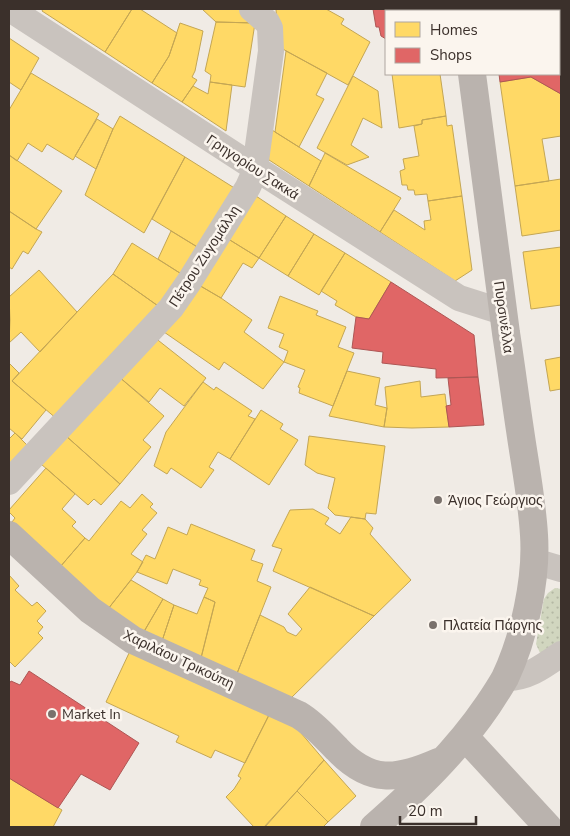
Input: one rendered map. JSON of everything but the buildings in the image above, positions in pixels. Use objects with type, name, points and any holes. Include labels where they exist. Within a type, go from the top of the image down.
[{"type":"street","name":"Γρηγορίου Σακκά","points":[[10,9],[254,168],[459,298],[504,312]]},
{"type":"street","name":"Πέτρου Ζυγομάλλη","points":[[9,482],[171,308],[242,198],[252,178],[254,168],[271,51],[270,28],[267,22],[252,9]]},
{"type":"street","name":"Πυρσινέλλα","points":[[472,75],[531,497],[534,561]]},
{"type":"street","name":"Χαριλάου Τρικούπη","points":[[9,535],[90,610],[133,640],[290,710],[311,724],[352,764],[370,773],[397,776],[426,768],[446,759]]},
{"type":"street","points":[[374,827],[446,759],[465,737],[505,678],[522,630],[531,588],[534,561],[561,569]]},
{"type":"street","points":[[505,678],[526,675],[561,654]]},
{"type":"street","points":[[465,737],[548,827]]},
{"type":"green space","points":[[555,588],[561,589],[561,645],[540,653],[536,644],[544,599]]},
{"type":"place","name":"Άγιος Γεώργιος","points":[[438,500]]},
{"type":"place","name":"Πλατεία Πάργης","points":[[433,625]]},
{"type":"place","name":"Market In","points":[[52,714]]}]
